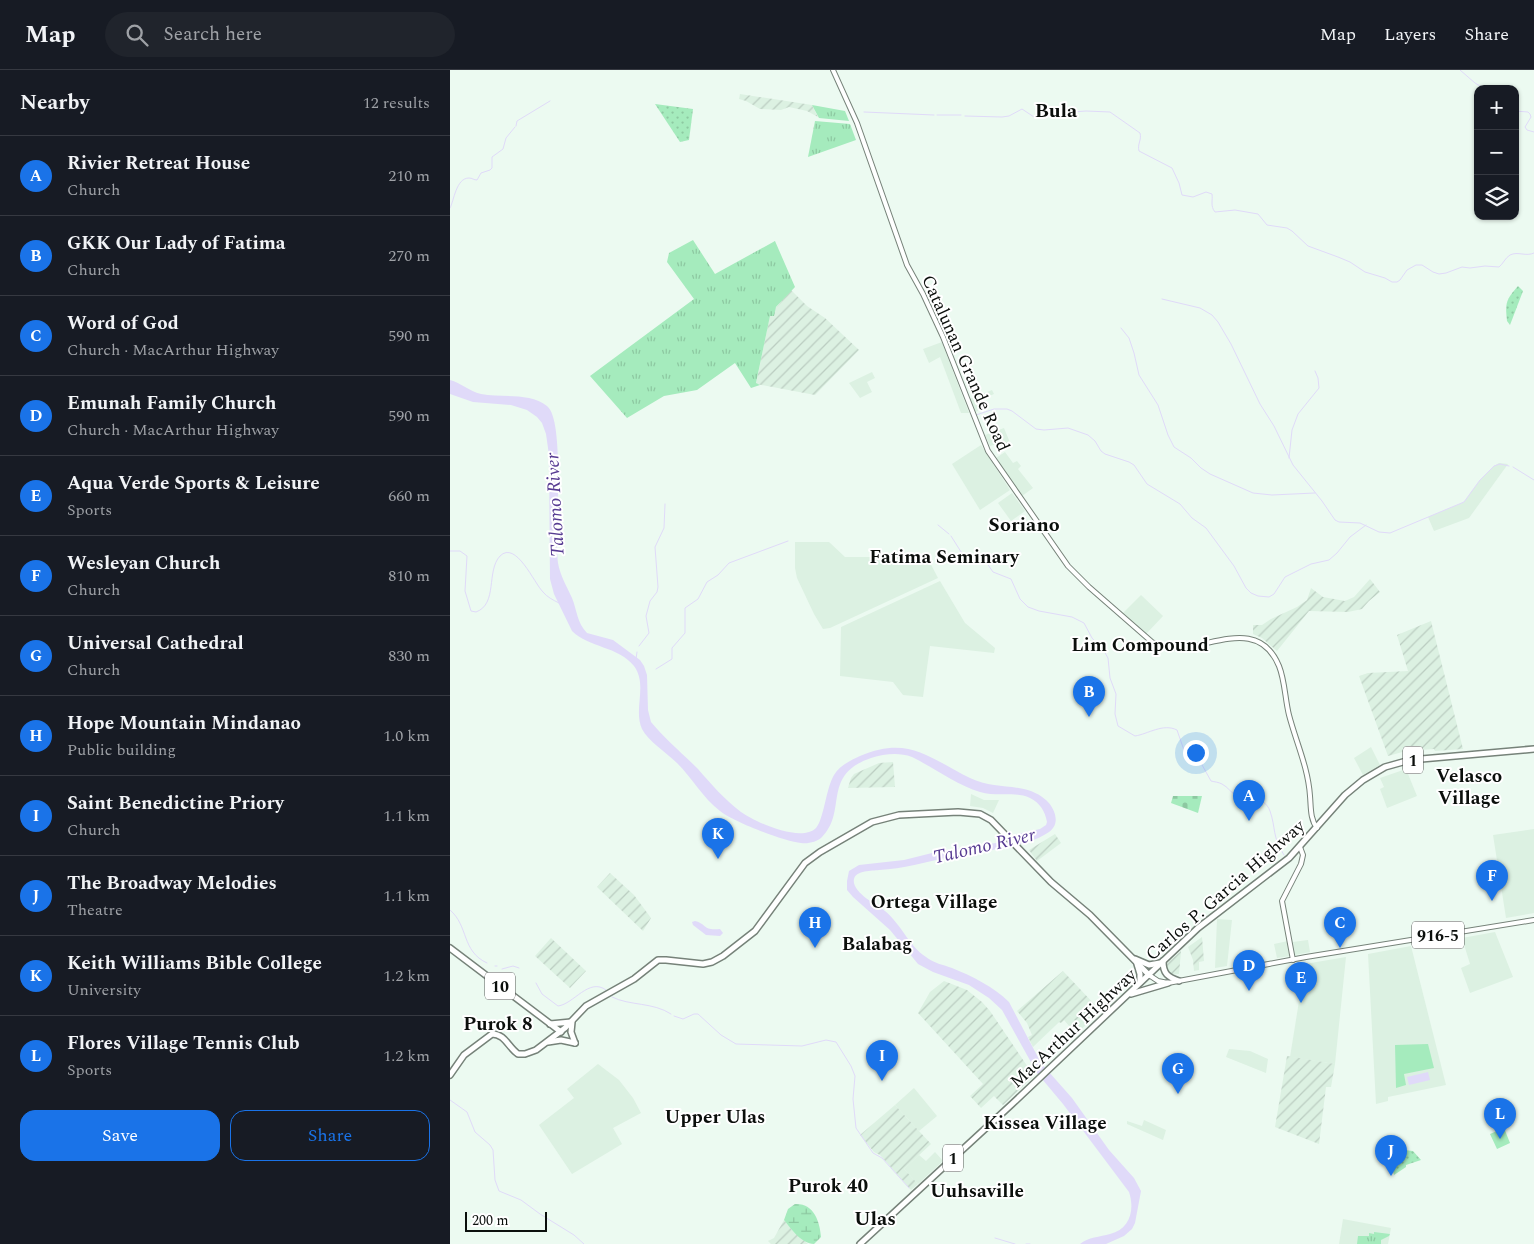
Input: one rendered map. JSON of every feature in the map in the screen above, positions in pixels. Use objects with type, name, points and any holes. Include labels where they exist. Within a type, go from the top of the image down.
[{"type":"highway","name":"Carlos P. Garcia Highway","points":[[1149,975],[1206,921],[1281,864],[1300,847],[1351,789],[1366,778],[1386,767],[1418,759],[1534,749]]},
{"type":"highway","points":[[450,1075],[464,1055],[489,1035],[496,1034],[500,1036],[516,1052],[521,1054],[532,1052],[572,1022],[586,1006],[634,979],[658,960],[703,964],[723,956],[755,931],[805,863],[820,852],[872,822],[899,815],[968,812],[980,814],[991,820],[1051,882],[1090,915],[1149,975]]},
{"type":"highway","name":"10","points":[[450,948],[560,1032]]},
{"type":"highway","points":[[1133,959],[1149,965],[1163,961],[1163,971],[1179,981]]},
{"type":"highway","points":[[1133,959],[1140,972],[1140,983]]},
{"type":"highway","name":"MacArthur Highway","points":[[860,1244],[1149,975]]},
{"type":"highway","points":[[1128,994],[1168,983]]},
{"type":"highway","points":[[545,1043],[551,1033],[549,1024],[572,1022]]},
{"type":"highway","points":[[545,1043],[561,1040],[575,1043],[571,1032],[572,1022]]},
{"type":"main road","name":"Catalunan Grande Road","points":[[834,70],[857,123],[907,266],[923,294],[940,332],[992,458],[1070,569],[1152,642],[1174,648],[1228,638],[1243,638],[1258,642],[1272,653],[1282,674],[1288,710],[1309,787],[1312,819],[1317,828]]},
{"type":"main road","points":[[1293,960],[1282,901],[1301,864],[1303,855],[1300,847]]},
{"type":"main road","name":"916-5","points":[[1168,983],[1534,920]]},
{"type":"main road","name":"MacArthur Highway","points":[[1149,975],[1158,982],[1168,983]]},
{"type":"shaded area","points":[[740,94],[812,105],[818,117],[807,111],[789,107],[781,110],[760,109],[739,99]]},
{"type":"shaded area","points":[[791,290],[859,350],[815,395],[756,384],[770,315]]},
{"type":"shaded area","points":[[942,342],[969,413],[961,413],[940,357],[929,363],[923,349]]},
{"type":"shaded area","points":[[872,372],[875,378],[867,382],[872,392],[860,398],[849,383]]},
{"type":"shaded area","points":[[992,390],[994,394],[984,398],[988,407],[975,412],[970,399]]},
{"type":"shaded area","points":[[1004,428],[1011,445],[1001,448],[999,443],[990,446],[985,435]]},
{"type":"shaded area","points":[[981,445],[1010,490],[980,510],[952,464]]},
{"type":"shaded area","points":[[1005,452],[1013,463],[1017,461],[1021,466],[1018,469],[1033,488],[1022,496],[996,458]]},
{"type":"shaded area","points":[[1499,463],[1508,464],[1469,518],[1434,531],[1428,517],[1464,502],[1480,480]]},
{"type":"shaded area","points":[[1012,493],[1025,511],[1011,521],[998,503]]},
{"type":"shaded area","points":[[795,542],[829,542],[845,557],[927,557],[938,578],[830,628],[823,629],[797,578]]},
{"type":"shaded area","points":[[1370,579],[1380,592],[1362,609],[1348,612],[1309,611],[1277,651],[1262,638],[1253,634],[1253,625],[1262,625],[1297,607],[1307,600],[1311,588],[1323,597],[1345,601],[1354,597]]},
{"type":"shaded area","points":[[940,581],[965,623],[995,648],[994,653],[930,646],[923,697],[903,695],[893,682],[840,676],[841,627]]},
{"type":"shaded area","points":[[1141,595],[1163,616],[1146,634],[1122,614]]},
{"type":"shaded area","points":[[1431,621],[1463,749],[1406,751],[1388,756],[1359,676],[1368,673],[1408,671],[1397,635]]},
{"type":"shaded area","points":[[1371,747],[1380,765],[1363,775],[1354,758]]},
{"type":"shaded area","points":[[893,762],[895,787],[848,788],[854,774],[879,763]]},
{"type":"shaded area","points":[[1406,769],[1417,796],[1387,808],[1380,789],[1384,787],[1380,778]]},
{"type":"shaded area","points":[[971,794],[984,800],[999,800],[993,813],[983,808],[970,806]]},
{"type":"shaded area","points":[[1534,829],[1534,913],[1506,918],[1493,835]]},
{"type":"shaded area","points":[[1055,834],[1061,843],[1037,861],[1029,850]]},
{"type":"shaded area","points":[[610,873],[634,895],[651,918],[643,931],[597,887]]},
{"type":"shaded area","points":[[1217,919],[1232,920],[1227,966],[1215,968]]},
{"type":"shaded area","points":[[1495,932],[1513,977],[1470,993],[1461,968],[1470,964],[1462,938]]},
{"type":"shaded area","points":[[1202,937],[1204,961],[1199,962],[1199,970],[1194,971],[1193,960],[1188,947]]},
{"type":"shaded area","points":[[551,938],[586,971],[570,988],[535,956]]},
{"type":"shaded area","points":[[1308,940],[1310,952],[1295,955],[1293,942]]},
{"type":"shaded area","points":[[1288,941],[1290,956],[1277,958],[1274,944]]},
{"type":"shaded area","points":[[1411,946],[1446,1085],[1388,1097],[1388,1101],[1376,1104],[1368,954]]},
{"type":"shaded area","points":[[1181,951],[1179,974],[1169,975],[1165,965]]},
{"type":"shaded area","points":[[1346,957],[1335,1064],[1290,1057],[1305,964]]},
{"type":"shaded area","points":[[1063,971],[1096,1006],[1077,1023],[1070,1015],[1061,1023],[1059,1022],[1033,1047],[1028,1037],[1032,1035],[1027,1023],[1017,1011]]},
{"type":"shaded area","points":[[944,981],[967,990],[982,1002],[1034,1076],[1003,1105],[994,1096],[981,1108],[970,1096],[983,1084],[918,1013],[930,992]]},
{"type":"shaded area","points":[[1096,1006],[1101,1011],[1076,1034],[1064,1020],[1070,1015],[1077,1022]]},
{"type":"shaded area","points":[[1229,1049],[1250,1051],[1268,1059],[1266,1073],[1226,1057]]},
{"type":"shaded area","points":[[1287,1056],[1335,1064],[1331,1087],[1326,1087],[1319,1144],[1275,1127]]},
{"type":"shaded area","points":[[598,1064],[619,1080],[633,1098],[641,1113],[613,1128],[622,1144],[572,1174],[539,1125],[574,1098],[567,1089]]},
{"type":"shaded area","points":[[914,1088],[937,1116],[919,1131],[895,1105]]},
{"type":"shaded area","points":[[895,1105],[931,1144],[904,1169],[918,1184],[911,1190],[860,1135]]},
{"type":"shaded area","points":[[1144,1120],[1166,1130],[1163,1140],[1127,1124],[1127,1121],[1142,1126]]},
{"type":"shaded area","points":[[935,1152],[943,1161],[918,1184],[904,1169],[919,1155],[926,1161]]},
{"type":"shaded area","points":[[1343,1219],[1391,1228],[1388,1244],[1339,1244]]},
{"type":"shaded area","points":[[784,1220],[808,1244],[771,1244],[768,1241],[774,1238]]},
{"type":"green space","points":[[655,104],[693,109],[689,140],[680,142]]},
{"type":"green space","points":[[812,105],[845,111],[849,121],[819,118]]},
{"type":"green space","points":[[815,121],[850,124],[856,140],[808,157]]},
{"type":"green space","points":[[693,240],[715,274],[775,241],[795,287],[776,307],[774,316],[770,316],[756,383],[760,385],[751,388],[735,363],[697,390],[664,396],[627,418],[590,376],[694,299],[667,262],[669,253]]},
{"type":"green space","points":[[1518,286],[1523,291],[1510,325],[1507,321],[1506,305]]},
{"type":"green space","points":[[1173,796],[1202,796],[1198,813],[1171,803]]},
{"type":"green space","points":[[1428,1044],[1434,1068],[1404,1074],[1406,1085],[1396,1088],[1395,1045]]},
{"type":"green space","points":[[1504,1128],[1510,1143],[1497,1149],[1490,1134]]},
{"type":"green space","points":[[1404,1150],[1413,1151],[1421,1160],[1406,1165],[1406,1167],[1394,1175],[1390,1154]]},
{"type":"green space","points":[[795,1204],[807,1207],[815,1214],[821,1237],[814,1244],[801,1239],[784,1220],[788,1209]]},
{"type":"green space","points":[[1374,1232],[1390,1234],[1381,1240],[1381,1244],[1357,1244],[1358,1236],[1369,1236],[1369,1233],[1374,1234]]},
{"type":"water","name":"Talomo River","points":[[450,380],[481,394],[524,397],[547,406],[553,416],[558,455],[558,563],[581,625],[587,633],[613,640],[640,660],[647,675],[648,710],[651,722],[741,812],[778,829],[789,832],[809,832],[819,824],[831,781],[839,769],[849,761],[860,756],[877,750],[892,748],[906,748],[918,752],[980,782],[1028,790],[1049,803],[1056,820],[1053,829],[1028,842],[906,867],[865,871],[855,876],[854,884],[860,893],[891,916],[915,947],[926,957],[982,982],[997,991],[1009,1002],[1041,1063],[1072,1098],[1109,1150],[1134,1178],[1141,1191],[1135,1223],[1132,1229],[1124,1236],[1106,1244],[1080,1244],[1122,1228],[1131,1212],[1129,1192],[1063,1104],[1037,1073],[1002,1010],[989,998],[969,985],[933,972],[918,964],[890,930],[847,890],[849,871],[859,865],[904,860],[940,851],[996,843],[1014,835],[1040,829],[1047,822],[1042,808],[1034,800],[1024,796],[992,794],[971,789],[912,757],[897,754],[871,758],[856,765],[846,774],[840,784],[830,827],[822,837],[812,842],[793,842],[772,835],[735,820],[720,811],[708,800],[677,763],[653,742],[642,729],[639,713],[640,681],[634,666],[620,654],[587,641],[572,631],[554,594],[550,579],[549,455],[546,434],[542,423],[527,410],[511,405],[473,402],[450,394]]},
{"type":"water","points":[[695,921],[708,928],[720,929],[723,933],[720,936],[706,935],[693,925],[692,922]]},
{"type":"water","points":[[1428,1072],[1430,1080],[1409,1085],[1407,1077]]},
{"type":"waterway","points":[[1460,70],[1478,85]]},
{"type":"waterway","points":[[516,126],[517,121],[550,101]]},
{"type":"waterway","points":[[965,116],[1002,117],[1009,116],[1022,109],[1034,117],[1041,118],[1058,113],[1110,112],[1140,133],[1139,151],[1172,168],[1182,195],[1193,197],[1206,192],[1212,194],[1212,205],[1215,212],[1235,210],[1258,214],[1267,225],[1287,228],[1308,246],[1350,262],[1365,272],[1392,282],[1400,280],[1407,270],[1416,265],[1422,265],[1439,274],[1462,267],[1499,267],[1510,255],[1534,253]]},
{"type":"waterway","points":[[1519,111],[1530,114],[1531,117],[1525,127],[1527,130],[1534,132]]},
{"type":"waterway","points":[[864,112],[934,115]]},
{"type":"waterway","points":[[937,115],[961,115]]},
{"type":"waterway","points":[[450,208],[461,182],[469,178],[477,180],[481,173],[492,168],[492,157],[503,149],[506,138],[515,127]]},
{"type":"waterway","points":[[1162,299],[1200,308],[1212,315],[1218,322],[1293,465],[1335,520],[1339,522],[1360,523],[1379,532],[1390,533],[1464,502],[1480,480],[1494,466],[1500,464],[1509,466]]},
{"type":"waterway","points":[[1121,328],[1129,338],[1139,375],[1158,405],[1174,447],[1210,474],[1253,493],[1272,495],[1315,493]]},
{"type":"waterway","points":[[1289,458],[1292,430],[1298,414],[1319,388],[1315,371]]},
{"type":"waterway","points":[[976,415],[994,409],[1007,409],[1036,429],[1068,428],[1088,435],[1105,454],[1134,465],[1147,484],[1180,504],[1192,518],[1206,528],[1234,566],[1246,588],[1258,596],[1269,597],[1274,594],[1285,577],[1311,564],[1329,560],[1350,537],[1366,525]]},
{"type":"waterway","points":[[1513,467],[1534,480]]},
{"type":"waterway","points":[[639,646],[649,633],[646,616],[650,601],[657,592],[658,587],[655,547],[664,528],[665,504]]},
{"type":"waterway","points":[[938,525],[949,534]]},
{"type":"waterway","points":[[951,536],[963,555],[984,559],[993,572],[1011,579],[1020,599],[1028,607],[1072,617],[1084,623],[1092,638],[1108,658],[1110,678],[1116,694],[1115,714],[1118,726],[1135,736],[1161,728],[1177,730],[1186,756],[1191,760],[1201,763],[1211,781],[1222,784],[1237,796],[1260,801],[1267,806],[1272,817],[1280,849],[1284,855]]},
{"type":"waterway","points":[[656,669],[672,659],[672,648],[685,633],[685,608],[698,599],[707,582],[718,575],[729,563],[788,541]]},
{"type":"waterway","points":[[450,551],[460,551],[467,556],[465,591],[471,611],[476,612],[483,608],[487,602],[496,562],[500,556],[506,553],[518,558],[545,594],[559,603]]},
{"type":"waterway","points":[[636,659],[637,652]]},
{"type":"waterway","points":[[450,910],[460,923],[473,952],[487,963]]},
{"type":"waterway","points":[[502,969],[513,966],[519,968]]},
{"type":"waterway","points":[[536,983],[542,994],[558,1006],[570,1001],[588,989],[600,987],[606,990]]},
{"type":"waterway","points":[[612,997],[664,1010],[671,1014]]},
{"type":"waterway","points":[[674,1016],[683,1019],[698,1014],[721,1035],[736,1044],[802,1046],[826,1040],[836,1042],[855,1076],[853,1099],[856,1128],[873,1153],[882,1158],[909,1188]]},
{"type":"waterway","points":[[450,1100],[467,1112],[475,1132],[493,1150],[495,1180],[499,1191],[521,1200],[574,1235],[584,1244]]},
{"type":"waterway","points":[[995,1238],[1015,1244]]},
{"type":"place","name":"GKK Our Lady of Fatima","points":[[1089,717]]},
{"type":"place","name":"Rivier Retreat House","points":[[1249,821]]},
{"type":"place","name":"Keith Williams Bible College","points":[[718,859]]},
{"type":"place","name":"Wesleyan Church","points":[[1492,901]]},
{"type":"place","name":"Hope Mountain Mindanao","points":[[815,948]]},
{"type":"place","name":"Word of God","points":[[1340,948]]},
{"type":"place","name":"Emunah Family Church","points":[[1249,991]]},
{"type":"place","name":"Aqua Verde Sports & Leisure","points":[[1301,1003]]},
{"type":"place","name":"Saint Benedictine Priory","points":[[882,1081]]},
{"type":"place","name":"Universal Cathedral","points":[[1178,1094]]},
{"type":"place","name":"Flores Village Tennis Club","points":[[1500,1139]]},
{"type":"place","name":"The Broadway Melodies","points":[[1391,1176]]},
{"type":"district","name":"Bula","points":[[1056,110]]},
{"type":"district","name":"Soriano","points":[[1024,524]]},
{"type":"district","name":"Fatima Seminary","points":[[944,556]]},
{"type":"district","name":"Lim Compound","points":[[1140,644]]},
{"type":"district","name":"Velasco Village","points":[[1469,786]]},
{"type":"district","name":"Ortega Village","points":[[934,901]]},
{"type":"district","name":"Balabag","points":[[877,943]]},
{"type":"district","name":"Purok 8","points":[[498,1023]]},
{"type":"district","name":"Upper Ulas","points":[[715,1116]]},
{"type":"district","name":"Kissea Village","points":[[1045,1122]]},
{"type":"district","name":"Purok 40","points":[[828,1185]]},
{"type":"district","name":"Uuhsaville","points":[[977,1190]]},
{"type":"district","name":"Ulas","points":[[875,1218]]}]
